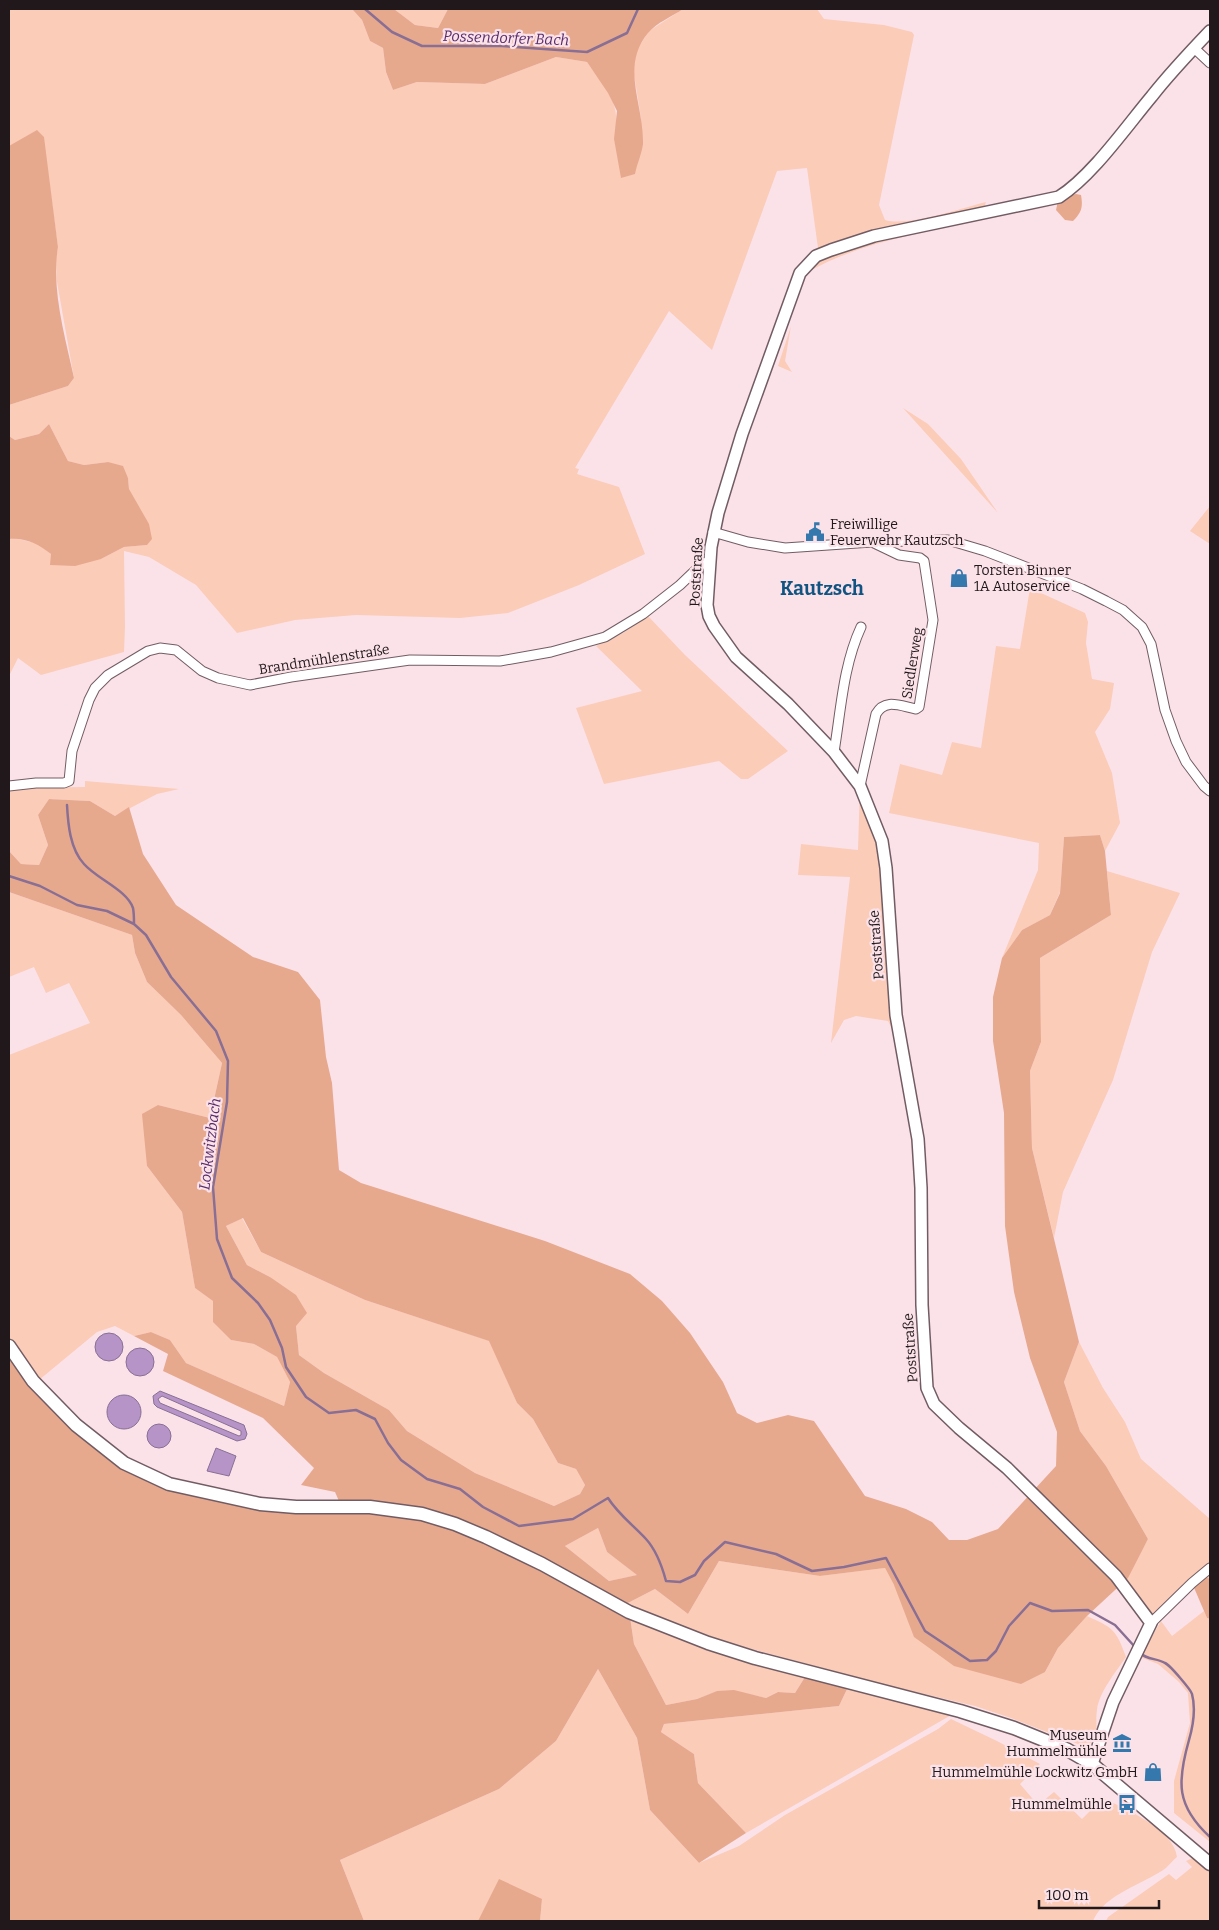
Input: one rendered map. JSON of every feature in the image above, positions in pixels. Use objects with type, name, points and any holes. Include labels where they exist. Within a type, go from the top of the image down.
[{"type":"main road","points":[[9,1346],[33,1380],[76,1425],[124,1463],[169,1484],[260,1504],[296,1507],[370,1507],[422,1514],[455,1524],[542,1564],[629,1612],[708,1643],[755,1658],[960,1711],[1014,1728],[1066,1749],[1092,1764],[1210,1864]]},
{"type":"street","points":[[1210,31],[1194,48],[1210,63]]},
{"type":"street","name":"Poststraße","points":[[1151,1623],[1116,1576],[1007,1468],[959,1428],[934,1404],[927,1388],[922,1305],[921,1188],[918,1139],[896,1015],[886,868],[882,841],[860,786],[834,752],[789,705],[736,656],[714,626],[707,605],[713,532],[742,434],[798,279],[808,264],[816,256],[874,236],[1059,197],[1079,182],[1123,132],[1171,72],[1194,48]]},
{"type":"street","points":[[713,532],[748,542],[782,548],[872,542],[948,540],[963,543],[1082,589],[1123,610],[1142,627],[1151,644],[1165,710],[1176,741],[1186,762],[1210,791]]},
{"type":"street","name":"Siedlerweg","points":[[860,786],[876,714],[880,706],[887,704],[916,709],[922,701],[933,620],[924,561],[920,558],[899,555],[872,542]]},
{"type":"street","name":"Brandmühlenstraße","points":[[9,786],[69,782],[72,751],[89,700],[95,688],[108,675],[148,651],[160,648],[176,650],[202,671],[218,678],[250,686],[291,677],[410,660],[488,662],[526,656],[551,652],[605,637],[643,614],[680,586],[703,563],[710,562]]},
{"type":"street","points":[[834,752],[848,667],[853,644],[861,627]]},
{"type":"street","points":[[1092,1764],[1113,1702],[1151,1623],[1210,1568]]},
{"type":"shaded area","points":[[9,9],[352,9],[362,20],[370,41],[383,48],[386,72],[393,90],[417,82],[485,84],[556,57],[587,62],[611,97],[616,113],[616,121],[641,124],[633,68],[636,51],[649,31],[683,9],[817,9],[824,19],[884,25],[912,32],[914,35],[879,205],[885,220],[907,221],[920,219],[986,202],[980,220],[871,246],[830,261],[810,271],[818,248],[807,168],[777,171],[712,350],[669,311],[575,468],[579,469],[577,474],[619,487],[645,554],[579,585],[508,613],[460,618],[356,615],[295,620],[237,633],[196,585],[149,557],[124,551],[124,652],[41,675],[18,658],[9,676],[9,539],[15,538],[39,544],[51,554],[101,559],[124,547],[147,545],[129,489],[128,478],[108,462],[84,465],[68,461],[49,424],[39,434],[15,440],[9,436],[9,405],[68,386],[74,378],[57,282],[56,261],[58,247],[48,174],[13,145],[9,146]]},
{"type":"shaded area","points":[[352,9],[394,9],[415,25],[438,28],[448,9],[683,9],[651,29],[640,46],[634,73],[642,129],[642,151],[635,174],[621,178],[614,139],[617,111],[608,93],[587,62],[556,57],[485,84],[417,82],[393,90],[386,72],[383,48],[370,41],[362,20]]},
{"type":"shaded area","points":[[394,9],[448,9],[438,28],[415,25]]},
{"type":"shaded area","points":[[37,130],[44,137],[58,247],[56,280],[63,329],[74,378],[68,386],[9,405],[9,146]]},
{"type":"shaded area","points":[[1076,194],[1081,195],[1082,206],[1080,212],[1073,221],[1065,220],[1056,210],[1058,201]]},
{"type":"shaded area","points":[[791,326],[785,361],[792,372],[778,366]]},
{"type":"shaded area","points":[[903,408],[928,424],[961,459],[998,513]]},
{"type":"shaded area","points":[[49,424],[68,461],[84,465],[108,462],[123,466],[128,478],[129,489],[149,524],[152,539],[147,545],[124,547],[101,559],[75,566],[50,565],[51,554],[41,547],[26,540],[9,539],[9,436],[15,440],[39,434]]},
{"type":"shaded area","points":[[1210,506],[1210,544],[1190,531]]},
{"type":"shaded area","points":[[1030,588],[1085,613],[1088,622],[1086,643],[1092,679],[1114,683],[1110,709],[1095,732],[1112,773],[1120,823],[1105,851],[1100,835],[1064,837],[1060,892],[1050,915],[1022,930],[1002,958],[1038,870],[1039,843],[889,813],[900,764],[942,775],[952,742],[981,748],[996,646],[1020,649]]},
{"type":"shaded area","points":[[648,616],[685,655],[788,751],[748,779],[741,779],[719,761],[604,784],[576,708],[642,691],[596,646],[623,633]]},
{"type":"shaded area","points":[[85,781],[179,789],[157,794],[115,816],[90,801],[49,799],[38,815],[48,845],[39,865],[21,864],[9,851],[9,788],[85,787]]},
{"type":"shaded area","points":[[860,786],[882,841],[902,1048],[888,1021],[856,1016],[844,1020],[831,1043],[850,877],[798,875],[801,844],[858,850]]},
{"type":"shaded area","points":[[49,799],[90,801],[115,816],[129,807],[143,854],[176,905],[253,957],[298,972],[320,1000],[326,1057],[332,1083],[339,1170],[361,1183],[545,1241],[630,1274],[662,1301],[690,1333],[723,1382],[737,1413],[757,1423],[788,1415],[814,1421],[865,1496],[906,1509],[932,1522],[949,1540],[967,1540],[998,1529],[1056,1466],[1057,1432],[1030,1358],[1014,1292],[1005,1226],[1004,1113],[993,1041],[993,997],[1002,958],[1022,930],[1050,915],[1060,893],[1064,837],[1100,835],[1105,851],[1111,915],[1040,958],[1041,1042],[1030,1071],[1032,1148],[1079,1342],[1064,1382],[1080,1431],[1106,1466],[1148,1539],[1128,1578],[1087,1616],[1058,1648],[1045,1672],[1021,1684],[954,1666],[914,1637],[894,1585],[885,1568],[820,1576],[719,1561],[688,1614],[655,1589],[624,1605],[630,1617],[634,1644],[666,1705],[697,1699],[717,1691],[734,1690],[766,1698],[778,1692],[795,1693],[805,1677],[848,1687],[839,1706],[664,1724],[661,1732],[694,1754],[698,1783],[746,1833],[699,1863],[650,1810],[637,1738],[598,1669],[556,1741],[499,1789],[340,1860],[364,1921],[9,1921],[9,1346],[33,1381],[41,1399],[69,1427],[120,1467],[168,1488],[342,1508],[335,1492],[301,1485],[314,1468],[263,1418],[163,1371],[168,1354],[134,1336],[151,1332],[170,1340],[186,1363],[284,1406],[290,1382],[277,1357],[254,1344],[231,1340],[213,1322],[213,1301],[195,1288],[182,1212],[147,1166],[142,1114],[158,1105],[210,1118],[222,1063],[181,1015],[147,982],[135,953],[132,935],[9,892],[9,851],[21,864],[39,865],[48,845],[38,815]],"holes":[[[243,1218],[261,1252],[365,1300],[489,1341],[517,1403],[533,1419],[558,1463],[576,1469],[585,1485],[580,1494],[554,1506],[475,1473],[407,1431],[389,1410],[324,1373],[299,1355],[296,1326],[307,1313],[296,1295],[270,1277],[247,1265],[226,1226]],[[598,1528],[607,1552],[637,1575],[609,1581],[565,1546]]]},
{"type":"shaded area","points":[[1107,871],[1180,893],[1152,952],[1113,1080],[1063,1192],[1054,1238],[1032,1148],[1030,1071],[1041,1042],[1040,958],[1111,915]]},
{"type":"shaded area","points":[[9,892],[132,935],[135,953],[147,982],[181,1015],[222,1063],[210,1118],[158,1105],[147,1166],[182,1212],[195,1288],[214,1301],[231,1340],[254,1344],[277,1357],[290,1382],[284,1406],[186,1363],[170,1340],[151,1332],[134,1336],[115,1326],[97,1332],[39,1380],[9,1339],[9,1055],[90,1023],[69,983],[46,993],[34,967],[9,977]]},
{"type":"shaded area","points":[[242,1218],[261,1252],[365,1300],[490,1341],[517,1403],[533,1419],[558,1463],[576,1469],[585,1485],[580,1494],[554,1506],[475,1473],[407,1431],[389,1410],[324,1373],[299,1355],[296,1326],[270,1277],[247,1265],[226,1226]]},
{"type":"shaded area","points":[[109,1333],[119,1337],[123,1347],[119,1357],[109,1361],[99,1357],[95,1347],[99,1337]]},
{"type":"shaded area","points":[[1079,1342],[1103,1388],[1125,1422],[1141,1459],[1210,1519],[1210,1579],[1203,1575],[1151,1623],[1122,1584],[1148,1539],[1106,1466],[1080,1431],[1064,1382]]},
{"type":"shaded area","points":[[140,1348],[150,1352],[154,1362],[150,1372],[140,1376],[130,1372],[126,1362],[130,1352]]},
{"type":"shaded area","points":[[160,1391],[244,1425],[247,1434],[245,1439],[237,1441],[157,1407],[154,1404],[153,1396]],"holes":[[[162,1396],[241,1431],[239,1436],[160,1403],[158,1399]]]},
{"type":"shaded area","points":[[124,1395],[131,1396],[136,1400],[140,1405],[140,1419],[136,1424],[131,1428],[124,1429],[117,1428],[112,1424],[108,1419],[107,1412],[108,1405],[112,1400],[117,1396]]},
{"type":"shaded area","points":[[159,1424],[168,1427],[171,1436],[168,1445],[159,1448],[150,1445],[147,1436],[150,1427]]},
{"type":"shaded area","points":[[216,1448],[236,1456],[229,1476],[207,1471]]},
{"type":"shaded area","points":[[598,1528],[607,1552],[638,1575],[609,1581],[565,1546]]},
{"type":"shaded area","points":[[719,1561],[820,1576],[885,1568],[894,1585],[1045,1672],[1058,1648],[1087,1616],[1112,1630],[1119,1640],[1126,1657],[1108,1682],[1098,1703],[1093,1742],[1083,1746],[975,1706],[882,1684],[733,1644],[685,1627],[661,1622],[624,1605],[655,1589],[688,1614]]},
{"type":"shaded area","points":[[1203,1575],[1210,1579],[1210,1619],[1207,1618],[1192,1583]]},
{"type":"shaded area","points":[[1204,1611],[1207,1618],[1210,1619],[1210,1842],[1174,1813],[1174,1781],[1190,1723],[1188,1693],[1179,1682],[1158,1664],[1140,1657],[1161,1621],[1172,1636]]},
{"type":"shaded area","points":[[630,1617],[805,1677],[795,1693],[778,1692],[766,1698],[734,1691],[718,1691],[697,1699],[666,1705],[634,1644]]},
{"type":"shaded area","points":[[598,1669],[637,1738],[650,1810],[699,1863],[739,1846],[785,1815],[938,1729],[951,1719],[1040,1764],[1020,1784],[1038,1805],[1054,1792],[1082,1819],[1103,1798],[1135,1814],[1158,1829],[1174,1847],[1177,1857],[1157,1874],[1115,1897],[1098,1912],[1093,1921],[540,1921],[542,1899],[478,1921],[364,1921],[340,1860],[499,1789],[556,1741]]},
{"type":"shaded area","points":[[848,1687],[953,1714],[746,1833],[698,1783],[694,1754],[661,1732],[664,1724],[839,1706]]},
{"type":"shaded area","points":[[1195,1857],[1210,1871],[1210,1921],[1106,1921],[1108,1917],[1169,1874],[1176,1880],[1192,1867],[1186,1861]]},
{"type":"shaded area","points":[[499,1879],[542,1899],[540,1921],[478,1921]]},
{"type":"waterway","name":"Possendorfer Bach","points":[[365,9],[392,32],[422,46],[502,46],[587,52],[627,33],[638,9]]},
{"type":"waterway","points":[[67,805],[71,836],[79,858],[125,896],[133,908],[134,924]]},
{"type":"waterway","name":"Lockwitzbach","points":[[9,876],[40,886],[77,905],[107,911],[134,924],[146,935],[171,977],[216,1031],[228,1061],[227,1102],[213,1187],[217,1239],[232,1278],[258,1303],[270,1320],[282,1348],[286,1367],[306,1397],[329,1413],[356,1410],[375,1419],[388,1443],[401,1460],[427,1479],[460,1489],[483,1507],[519,1526],[573,1519],[608,1498],[650,1543],[658,1558],[666,1581],[680,1582],[695,1575],[704,1561],[725,1542],[776,1554],[812,1571],[844,1567],[886,1558],[925,1631],[970,1661],[987,1660],[996,1651],[1009,1626],[1030,1603],[1052,1611],[1088,1610],[1115,1625],[1135,1647]]},
{"type":"waterway","name":"Lockwitzbach","points":[[1140,1653],[1168,1665],[1192,1694],[1194,1706],[1192,1729],[1182,1769],[1182,1793],[1191,1815],[1210,1837]]},
{"type":"place","name":"Freiwillige Feuerwehr Kautzsch","points":[[815,532]]},
{"type":"place","name":"Torsten Binner 1A Autoservice","points":[[959,578]]},
{"type":"place","name":"Museum Hummelmühle","points":[[1122,1743]]},
{"type":"place","name":"Hummelmühle Lockwitz GmbH","points":[[1153,1772]]},
{"type":"place","name":"Hummelmühle","points":[[1127,1804]]},
{"type":"district","name":"Kautzsch","points":[[822,588]]}]
